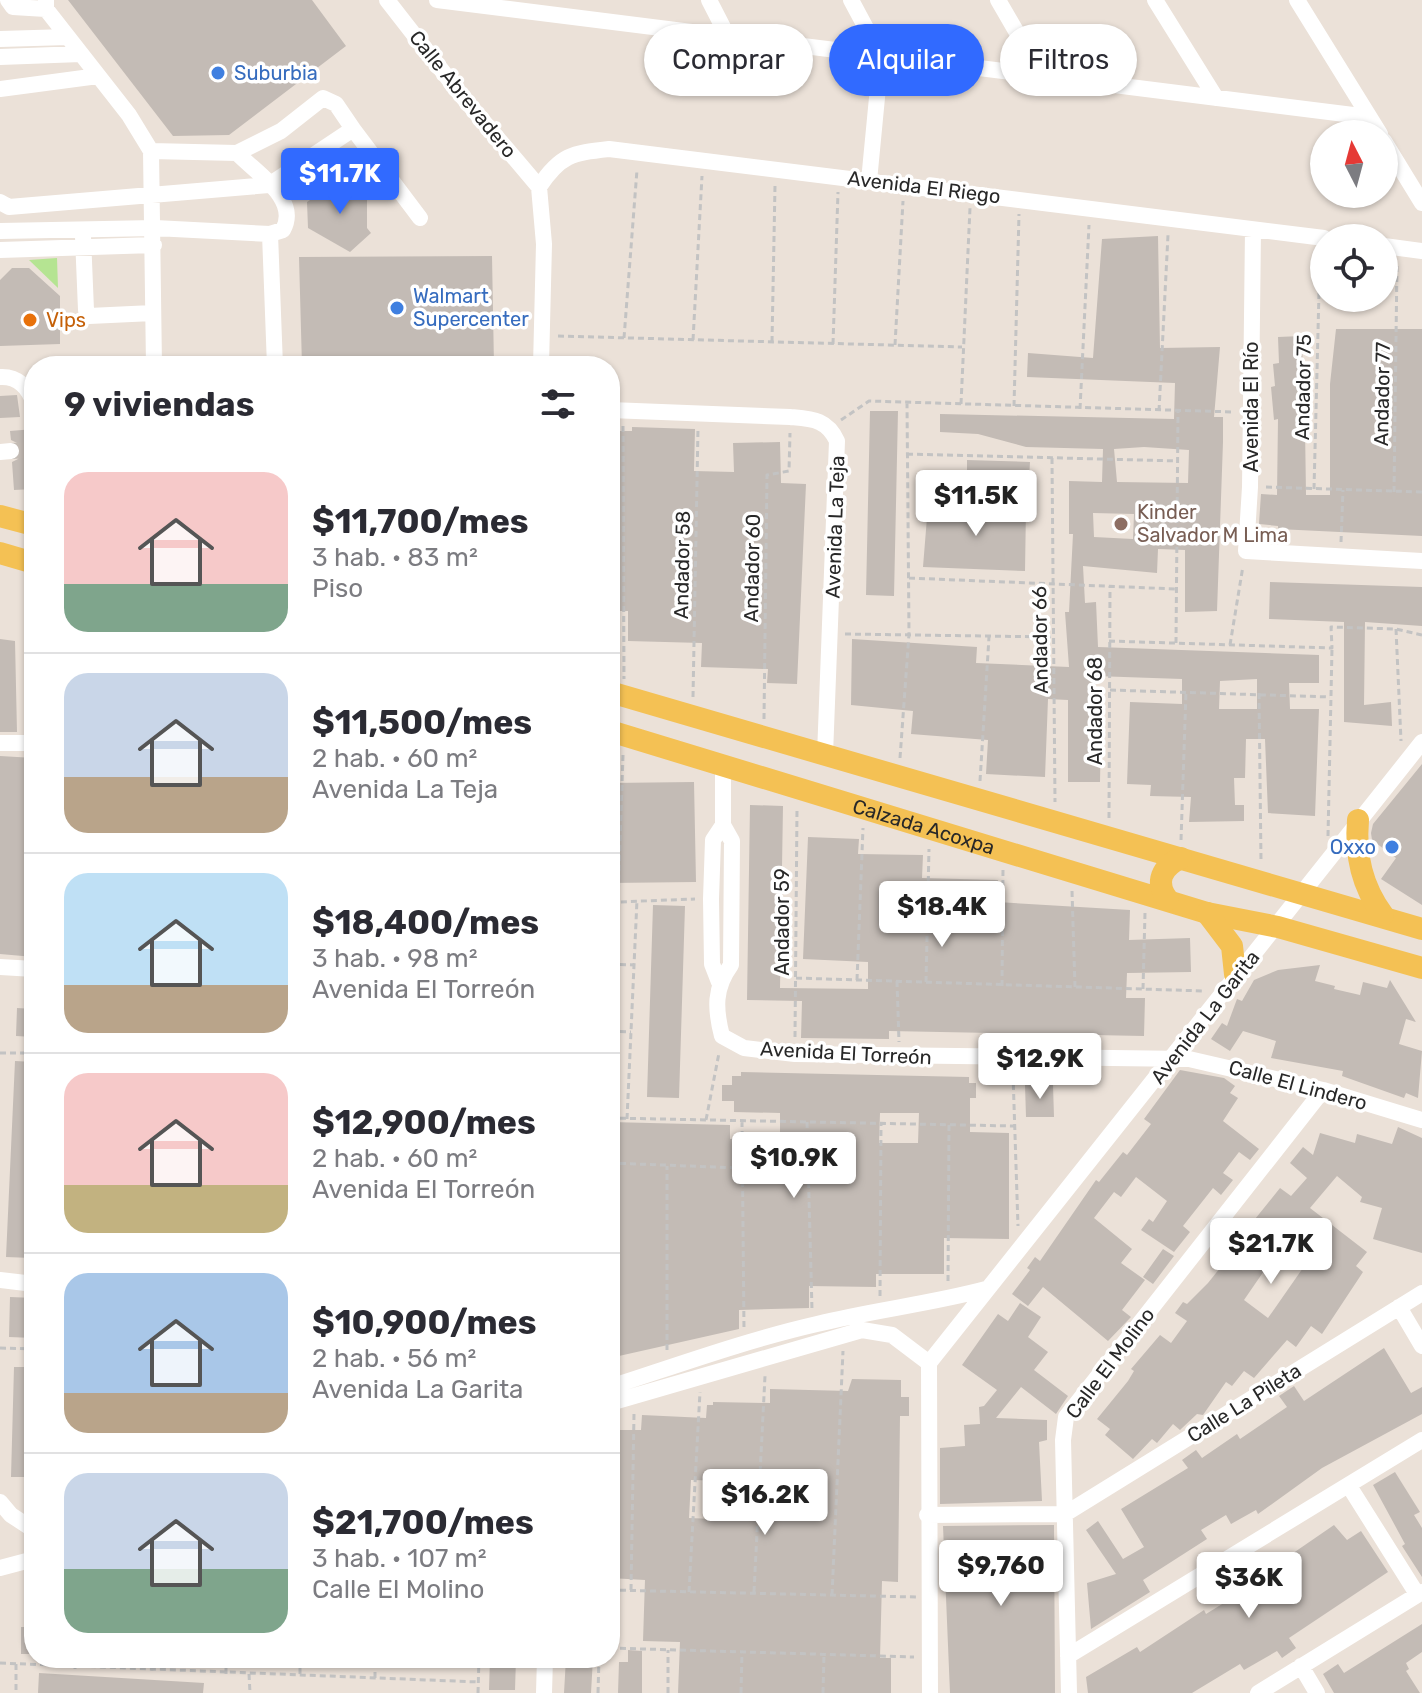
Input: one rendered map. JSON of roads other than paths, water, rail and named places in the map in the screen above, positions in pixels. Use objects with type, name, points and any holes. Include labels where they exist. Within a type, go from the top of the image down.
[{"type":"main road","points":[[0,516],[24,522]]},
{"type":"main road","points":[[0,553],[24,560]]},
{"type":"main road","points":[[621,695],[633,707],[634,718],[622,735]]},
{"type":"main road","name":"Calzada Acoxpa","points":[[621,695],[1383,915],[1422,929]]},
{"type":"main road","points":[[622,735],[650,705]]},
{"type":"main road","name":"Calzada Acoxpa","points":[[622,735],[723,763],[797,789],[1207,913],[1278,927],[1422,968]]},
{"type":"main road","points":[[1358,820],[1360,869],[1369,894],[1383,915]]},
{"type":"main road","points":[[1145,893],[1155,885],[1160,874],[1155,851]]},
{"type":"main road","points":[[1168,900],[1160,886],[1161,875],[1169,865],[1181,858]]},
{"type":"main road","points":[[1207,913],[1232,946],[1228,983]]},
{"type":"street","points":[[8,0],[13,7],[46,4],[151,151],[154,356]]},
{"type":"street","name":"Calle Abrevadero","points":[[387,0],[461,95],[539,187]]},
{"type":"street","points":[[437,0],[644,26]]},
{"type":"street","points":[[562,0],[571,17]]},
{"type":"street","points":[[709,0],[721,24]]},
{"type":"street","points":[[851,0],[864,24]]},
{"type":"street","points":[[998,0],[1012,24]]},
{"type":"street","points":[[1155,0],[1216,98]]},
{"type":"street","points":[[1297,0],[1371,120]]},
{"type":"street","points":[[0,39],[68,37]]},
{"type":"street","points":[[0,57],[81,54]]},
{"type":"street","points":[[0,89],[98,76]]},
{"type":"street","points":[[1137,88],[1369,117]]},
{"type":"street","points":[[869,181],[877,96]]},
{"type":"street","points":[[151,151],[237,153],[281,131],[323,98],[336,104],[420,218]]},
{"type":"street","points":[[0,202],[9,207],[269,185],[309,155],[353,129]]},
{"type":"street","name":"Avenida El Riego","points":[[539,187],[555,163],[578,152],[609,149],[1310,237]]},
{"type":"street","points":[[0,250],[84,246],[154,237],[270,234],[283,230],[288,221],[283,197],[237,153]]},
{"type":"street","points":[[1398,164],[1422,203]]},
{"type":"street","points":[[539,187],[544,244],[542,356]]},
{"type":"street","points":[[0,231],[82,228],[154,237]]},
{"type":"street","points":[[82,228],[86,310],[89,316],[153,313]]},
{"type":"street","name":"Avenida El Río","points":[[1253,230],[1250,487],[1246,551],[1422,561]]},
{"type":"street","points":[[270,234],[275,356]]},
{"type":"street","points":[[1398,248],[1422,251]]},
{"type":"street","points":[[0,377],[11,376],[24,386]]},
{"type":"street","name":"Avenida La Teja","points":[[620,410],[816,419],[831,427],[837,441],[825,755]]},
{"type":"street","name":"Avenida La Garita","points":[[929,1363],[1422,742]]},
{"type":"street","points":[[0,743],[24,743]]},
{"type":"street","points":[[719,982],[731,965],[732,841],[723,825],[723,763]]},
{"type":"street","points":[[719,982],[712,964],[711,899],[713,840],[723,825]]},
{"type":"street","points":[[0,967],[24,968]]},
{"type":"street","name":"Avenida El Torreón","points":[[719,982],[716,1013],[722,1036],[744,1048],[795,1054],[900,1058],[1172,1060]]},
{"type":"street","name":"Calle El Lindero","points":[[1172,1060],[1246,1070],[1422,1120]]},
{"type":"street","name":"Calle El Molino","points":[[1069,1693],[1063,1440],[1066,1417],[1323,1090]]},
{"type":"street","points":[[0,1280],[24,1283]]},
{"type":"street","points":[[620,1384],[813,1325],[986,1289]]},
{"type":"street","name":"Calle La Pileta","points":[[1065,1514],[1422,1293]]},
{"type":"street","points":[[1399,1307],[1422,1346]]},
{"type":"street","points":[[620,1400],[862,1330],[884,1332],[899,1339],[929,1363],[927,1598],[930,1693]]},
{"type":"street","points":[[1068,1656],[1422,1440]]},
{"type":"street","points":[[1258,1693],[1420,1593],[1349,1486]]},
{"type":"street","points":[[0,1502],[24,1522]]},
{"type":"street","points":[[927,1515],[1065,1514]]},
{"type":"street","points":[[0,1568],[24,1562]]},
{"type":"street","points":[[1301,1666],[1317,1693]]},
{"type":"street","points":[[544,1693],[545,1668]]},
{"type":"tunnel","points":[[11,451],[24,450]]},
{"type":"place","name":"Suburbia","points":[[218,73]]},
{"type":"place","name":"Walmart Supercenter","points":[[397,308]]},
{"type":"place","name":"Vips","points":[[30,320]]},
{"type":"place","name":"Kinder Salvador M Lima","points":[[1121,524]]},
{"type":"place","name":"Oxxo","points":[[1392,847]]}]
